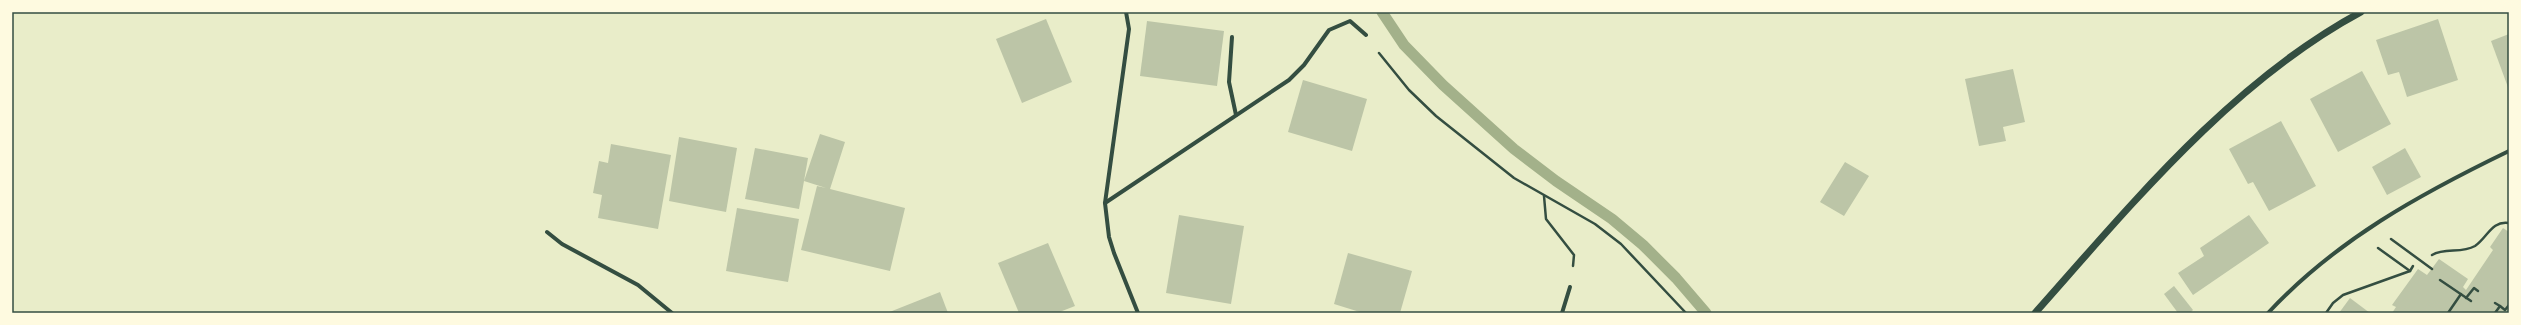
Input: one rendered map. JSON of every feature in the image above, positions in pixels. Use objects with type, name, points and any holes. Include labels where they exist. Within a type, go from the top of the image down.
[{"type":"street","points":[[1126,12],[1129,29],[1105,203],[1109,237],[1138,313]]},
{"type":"street","points":[[2035,313],[2134,201],[2225,112],[2303,49],[2361,12]]},
{"type":"street","points":[[1105,203],[1289,80],[1304,65],[1328,30],[1350,21],[1366,34]]},
{"type":"street","points":[[1232,37],[1229,82],[1236,115]]},
{"type":"street","points":[[2268,313],[2316,266],[2377,221],[2438,186],[2509,151]]},
{"type":"street","points":[[547,232],[562,244],[638,285],[672,313]]},
{"type":"street","points":[[1562,313],[1570,287]]},
{"type":"path","points":[[1366,34],[1405,85],[1436,116],[1514,178],[1595,224],[1621,244],[1686,313]]},
{"type":"path","points":[[1544,196],[1546,219],[1574,255],[1573,268]]},
{"type":"path","points":[[2432,255],[2442,251],[2468,249],[2485,237],[2493,226],[2502,223],[2509,223]]},
{"type":"path","points":[[2383,252],[2410,271]]},
{"type":"path","points":[[2412,254],[2432,269]]},
{"type":"path","points":[[2326,313],[2333,303],[2343,295],[2410,271],[2414,266]]},
{"type":"path","points":[[2440,280],[2467,298]]},
{"type":"path","points":[[2467,298],[2474,288],[2478,291]]},
{"type":"path","points":[[2448,313],[2462,293],[2470,301]]},
{"type":"path","points":[[2456,294],[2460,296]]},
{"type":"path","points":[[2495,303],[2505,310],[2509,306]]},
{"type":"path","points":[[2495,313],[2500,306]]},
{"type":"building","points":[[1046,19],[1072,82],[1022,103],[996,39]]},
{"type":"building","points":[[2438,19],[2458,80],[2407,97],[2399,72],[2388,75],[2376,40]]},
{"type":"building","points":[[1147,21],[1224,31],[1217,86],[1140,76]]},
{"type":"building","points":[[2509,34],[2509,90],[2491,41]]},
{"type":"building","points":[[2013,69],[2025,122],[2003,127],[2006,141],[1979,146],[1965,79]]},
{"type":"building","points":[[2362,71],[2391,124],[2338,152],[2310,99]]},
{"type":"building","points":[[1303,80],[1367,99],[1352,151],[1288,132]]},
{"type":"building","points":[[2281,121],[2316,186],[2269,211],[2253,182],[2248,184],[2229,149]]},
{"type":"building","points":[[820,134],[845,142],[830,189],[905,208],[890,271],[801,250],[817,186],[826,188],[804,181]]},
{"type":"building","points":[[679,137],[737,148],[726,212],[669,201]]},
{"type":"building","points":[[611,144],[671,155],[658,229],[598,218],[602,195],[593,193],[599,161],[608,163]]},
{"type":"building","points":[[755,148],[808,158],[799,209],[745,199]]},
{"type":"building","points":[[2405,148],[2421,177],[2387,195],[2372,167]]},
{"type":"building","points":[[1845,162],[1869,176],[1844,216],[1820,202]]},
{"type":"building","points":[[737,208],[799,219],[788,282],[726,271]]},
{"type":"building","points":[[1179,215],[1244,226],[1231,304],[1166,293]]},
{"type":"building","points":[[2249,215],[2269,243],[2193,295],[2178,273],[2204,256],[2200,248]]},
{"type":"building","points":[[2503,228],[2509,232],[2509,313],[2392,313],[2396,307],[2392,305],[2418,269],[2427,275],[2439,259],[2468,279],[2463,287],[2466,290],[2493,250],[2490,247]]},
{"type":"building","points":[[1048,243],[1075,306],[1057,313],[1019,313],[998,263]]},
{"type":"building","points":[[1348,253],[1412,271],[1400,313],[1363,313],[1334,304]]},
{"type":"building","points":[[2174,286],[2193,310],[2190,313],[2178,313],[2164,294]]},
{"type":"building","points":[[940,292],[948,313],[887,313]]},
{"type":"building","points":[[2350,298],[2370,313],[2339,313]]},
{"type":"waterway","points":[[1382,12],[1404,45],[1443,85],[1514,149],[1556,181],[1612,219],[1643,245],[1676,278],[1706,313]]}]
